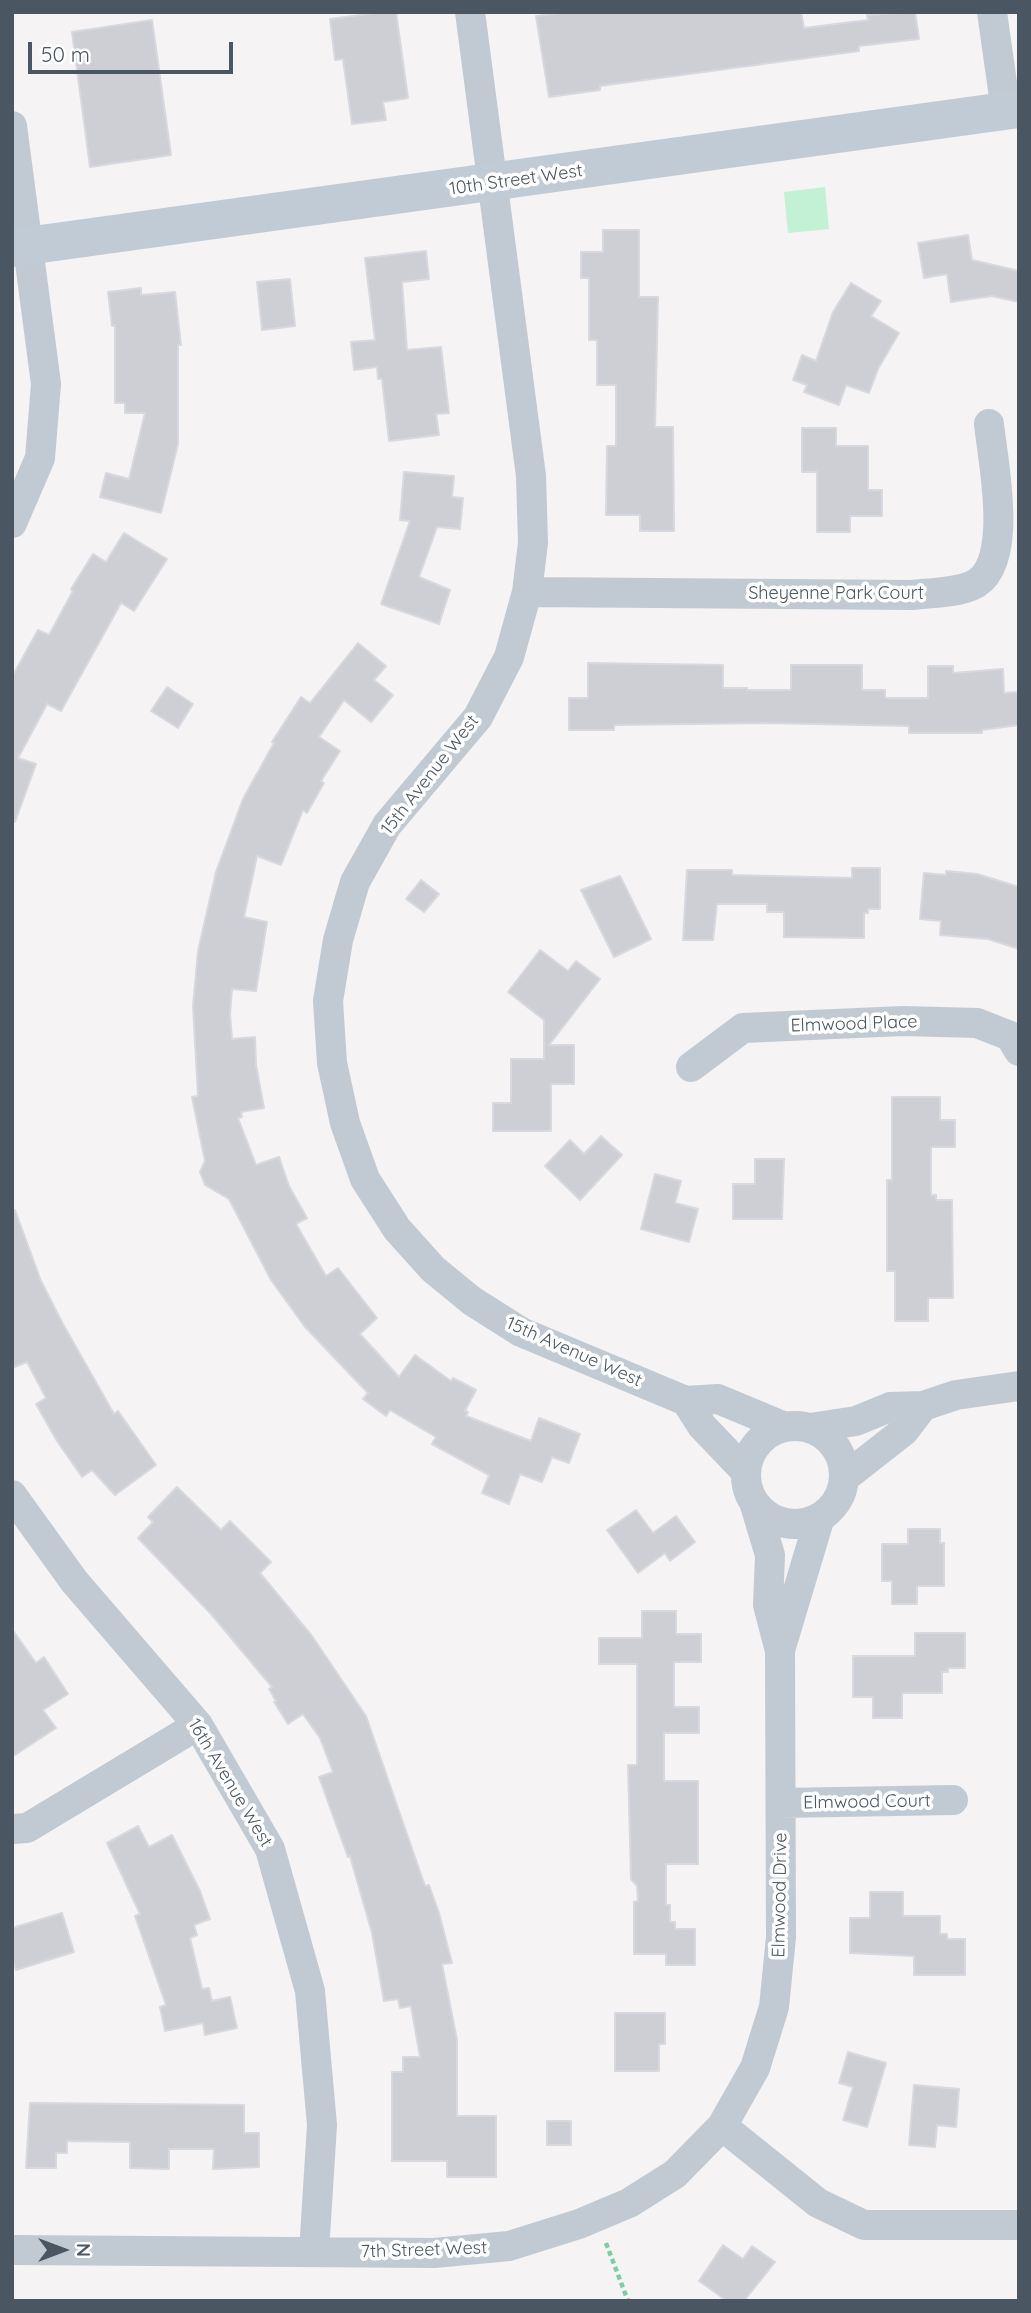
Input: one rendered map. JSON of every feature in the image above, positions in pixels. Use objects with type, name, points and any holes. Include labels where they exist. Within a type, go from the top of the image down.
[{"type":"street","name":"15th Avenue West","points":[[470,12],[531,476],[533,543],[527,592],[509,657],[478,717],[387,825],[355,882],[338,940],[328,1001],[332,1063],[345,1123],[365,1179],[397,1229],[433,1269],[472,1301],[521,1332],[686,1401],[718,1399],[798,1427]]},
{"type":"street","points":[[992,12],[1012,110]]},
{"type":"street","name":"10th Street West","points":[[21,247],[1012,110]]},
{"type":"street","points":[[12,126],[21,247],[46,384],[40,458],[12,523]]},
{"type":"street","name":"Sheyenne Park Court","points":[[527,592],[912,595],[972,586],[989,572],[998,547],[998,510],[989,424]]},
{"type":"street","name":"Elmwood Place","points":[[691,1067],[743,1028],[904,1021],[977,1023],[1010,1035],[1019,1051]]},
{"type":"street","points":[[798,1427],[825,1435],[836,1447],[844,1478],[833,1506],[820,1517],[792,1524],[765,1513],[754,1502],[748,1488],[746,1472],[749,1456],[758,1443],[771,1432],[798,1427],[856,1421],[890,1407],[923,1406],[979,1390],[1019,1386]]},
{"type":"street","points":[[686,1401],[702,1426],[746,1472]]},
{"type":"street","points":[[844,1478],[904,1431],[923,1406]]},
{"type":"street","name":"16th Avenue West","points":[[12,1495],[74,1581],[198,1725],[270,1849],[310,1991],[322,2125],[314,2252]]},
{"type":"street","name":"Elmwood Drive","points":[[722,2126],[755,2068],[774,2007],[780,1937],[780,1651],[768,1605],[769,1555],[754,1502]]},
{"type":"street","name":"Elmwood Drive","points":[[780,1651],[820,1517]]},
{"type":"street","points":[[12,1829],[27,1828],[198,1725]]},
{"type":"street","name":"Elmwood Court","points":[[781,1803],[953,1800]]},
{"type":"street","points":[[722,2126],[818,2203],[864,2225],[1019,2225]]},
{"type":"street","name":"7th Street West","points":[[12,2250],[434,2253],[509,2246],[629,2203],[675,2174],[722,2126]]},
{"type":"path","points":[[596,2217],[628,2301]]},
{"type":"green space","points":[[825,187],[829,229],[788,233],[784,192]]},
{"type":"building","points":[[396,12],[408,98],[383,102],[386,120],[352,124],[343,59],[335,60],[330,19]]},
{"type":"building","points":[[568,12],[801,12],[804,28],[868,20],[867,15],[915,12],[919,39],[859,46],[859,51],[600,86],[600,90],[549,97],[536,16]]},
{"type":"building","points":[[152,20],[171,155],[90,167],[72,32]]},
{"type":"building","points":[[603,230],[639,230],[639,297],[658,297],[655,427],[673,427],[674,531],[640,531],[640,515],[606,515],[607,446],[616,446],[616,385],[597,385],[597,340],[589,340],[589,278],[581,278],[581,252],[603,252]]},
{"type":"building","points":[[968,235],[972,260],[1019,271],[1019,302],[992,296],[951,302],[947,274],[924,278],[918,243]]},
{"type":"building","points":[[426,251],[429,279],[402,282],[407,350],[441,347],[449,413],[436,414],[439,435],[389,441],[382,379],[378,379],[377,367],[354,370],[351,342],[375,340],[365,258]]},
{"type":"building","points":[[290,279],[295,326],[262,330],[257,282]]},
{"type":"building","points":[[851,283],[881,301],[871,316],[899,333],[878,369],[869,393],[846,385],[839,405],[804,392],[807,385],[793,380],[802,355],[816,361],[833,312]]},
{"type":"building","points":[[141,288],[141,295],[175,292],[181,345],[178,345],[178,444],[161,513],[100,497],[106,473],[129,479],[145,413],[125,413],[125,403],[115,403],[115,325],[112,326],[108,292]]},
{"type":"building","points":[[802,428],[836,428],[836,446],[868,446],[868,490],[882,490],[882,516],[850,516],[850,532],[817,532],[817,472],[802,472]]},
{"type":"building","points":[[404,472],[454,476],[452,497],[463,498],[460,529],[437,527],[419,577],[450,590],[439,624],[381,604],[410,521],[400,520]]},
{"type":"building","points":[[124,533],[167,559],[134,611],[121,603],[61,711],[47,704],[18,758],[36,764],[15,822],[12,821],[12,677],[38,630],[49,635],[73,591],[71,589],[93,554],[106,562]]},
{"type":"building","points":[[358,643],[386,666],[374,680],[393,695],[371,722],[344,700],[319,737],[340,751],[321,781],[324,783],[307,813],[303,810],[281,865],[257,856],[244,917],[267,922],[256,991],[232,989],[230,1014],[232,1039],[255,1037],[256,1065],[264,1108],[241,1112],[242,1117],[238,1118],[256,1165],[279,1157],[289,1186],[307,1218],[296,1224],[326,1276],[338,1268],[377,1318],[360,1334],[399,1377],[415,1355],[451,1381],[453,1378],[476,1390],[465,1411],[468,1412],[466,1416],[531,1441],[539,1418],[580,1434],[569,1463],[552,1457],[542,1482],[520,1474],[509,1504],[482,1493],[489,1475],[432,1444],[436,1437],[390,1410],[386,1416],[363,1399],[368,1393],[305,1327],[271,1280],[229,1199],[205,1185],[200,1172],[205,1161],[192,1097],[198,1096],[193,1006],[198,951],[216,872],[243,799],[274,743],[272,742],[301,697],[310,703]]},
{"type":"building","points":[[588,663],[723,665],[723,688],[747,690],[791,690],[791,665],[862,665],[862,690],[885,690],[885,698],[928,698],[928,666],[953,666],[953,673],[1003,669],[1004,693],[1019,692],[1019,725],[982,730],[982,733],[909,733],[909,726],[767,723],[614,725],[614,730],[569,730],[569,698],[588,698]]},
{"type":"building","points":[[167,687],[193,704],[178,728],[151,711]]},
{"type":"building","points":[[852,868],[880,868],[880,909],[868,909],[868,913],[864,913],[864,938],[784,937],[784,912],[767,912],[767,904],[717,904],[713,940],[683,940],[687,870],[732,870],[732,875],[852,878]]},
{"type":"building","points":[[946,871],[977,874],[1019,887],[1019,949],[988,939],[940,935],[941,921],[920,919],[924,873],[946,875]]},
{"type":"building","points":[[620,876],[651,939],[614,957],[581,890]]},
{"type":"building","points":[[421,880],[439,894],[424,912],[406,899]]},
{"type":"building","points":[[540,950],[568,971],[576,961],[600,979],[549,1045],[574,1045],[574,1084],[551,1084],[551,1131],[493,1131],[493,1103],[511,1103],[511,1059],[544,1059],[544,1020],[508,992]]},
{"type":"building","points":[[892,1097],[940,1097],[940,1120],[955,1120],[955,1147],[931,1147],[931,1195],[936,1195],[936,1200],[952,1200],[953,1298],[928,1298],[928,1321],[895,1321],[895,1271],[887,1271],[887,1180],[892,1180]]},
{"type":"building","points":[[601,1136],[622,1155],[580,1200],[545,1166],[570,1140],[584,1154]]},
{"type":"building","points":[[755,1159],[784,1159],[782,1219],[733,1219],[733,1184],[755,1184]]},
{"type":"building","points":[[655,1174],[681,1181],[675,1203],[698,1209],[689,1242],[641,1229]]},
{"type":"building","points":[[12,1210],[15,1210],[41,1281],[63,1324],[114,1414],[118,1411],[156,1465],[115,1495],[92,1470],[82,1477],[57,1441],[36,1404],[46,1398],[27,1362],[12,1368]]},
{"type":"building","points":[[177,1487],[221,1530],[230,1521],[271,1562],[260,1573],[312,1636],[366,1716],[425,1886],[429,1885],[439,1913],[452,1963],[442,1964],[457,2040],[457,2116],[496,2116],[496,2177],[447,2177],[447,2161],[392,2161],[392,2072],[403,2072],[403,2057],[420,2057],[411,2006],[400,2008],[398,1999],[384,2001],[372,1933],[350,1856],[348,1857],[319,1777],[333,1772],[320,1738],[303,1714],[288,1724],[274,1702],[276,1701],[269,1689],[272,1687],[211,1614],[138,1538],[153,1522],[148,1517]]},
{"type":"building","points":[[636,1510],[653,1533],[676,1516],[695,1542],[670,1561],[665,1553],[638,1573],[607,1530]]},
{"type":"building","points":[[908,1529],[940,1529],[940,1543],[944,1543],[944,1586],[917,1586],[917,1604],[892,1604],[892,1581],[882,1581],[882,1544],[908,1544]]},
{"type":"building","points":[[642,1611],[676,1611],[676,1634],[701,1634],[701,1662],[674,1662],[674,1707],[699,1707],[699,1733],[664,1733],[664,1781],[698,1781],[698,1864],[666,1864],[666,1905],[670,1905],[670,1922],[675,1922],[675,1929],[695,1929],[695,1965],[666,1965],[666,1954],[634,1954],[634,1902],[638,1901],[637,1886],[631,1879],[628,1765],[637,1765],[637,1664],[599,1664],[599,1638],[642,1638]]},
{"type":"building","points":[[12,1629],[36,1663],[44,1657],[68,1694],[43,1710],[56,1728],[12,1757]]},
{"type":"building","points":[[915,1633],[965,1633],[965,1668],[948,1668],[948,1672],[942,1672],[942,1693],[902,1693],[902,1718],[873,1718],[873,1697],[853,1697],[853,1656],[915,1656]]},
{"type":"building","points":[[138,1826],[149,1847],[172,1835],[200,1891],[210,1919],[194,1925],[197,1935],[190,1938],[202,1989],[209,1988],[212,2001],[230,1997],[237,2028],[205,2035],[203,2023],[165,2031],[160,2007],[166,2005],[135,1916],[140,1914],[107,1843]]},
{"type":"building","points":[[870,1892],[903,1892],[903,1916],[940,1916],[940,1934],[947,1934],[947,1939],[965,1939],[965,1975],[914,1975],[914,1956],[850,1953],[850,1918],[870,1918]]},
{"type":"building","points":[[62,1913],[74,1952],[16,1970],[12,1958],[12,1928]]},
{"type":"building","points":[[615,2013],[665,2013],[665,2044],[659,2044],[659,2071],[615,2071]]},
{"type":"building","points":[[848,2052],[886,2063],[867,2127],[843,2120],[853,2087],[839,2083]]},
{"type":"building","points":[[914,2085],[959,2089],[956,2127],[937,2125],[935,2147],[909,2145]]},
{"type":"building","points":[[30,2103],[244,2105],[244,2133],[259,2133],[259,2167],[213,2169],[214,2149],[169,2149],[169,2169],[130,2168],[130,2142],[67,2141],[67,2153],[56,2153],[56,2168],[26,2168]]},
{"type":"building","points":[[547,2121],[571,2121],[571,2145],[547,2145]]},
{"type":"building","points":[[723,2245],[743,2259],[752,2246],[775,2262],[744,2301],[727,2301],[699,2281]]}]
